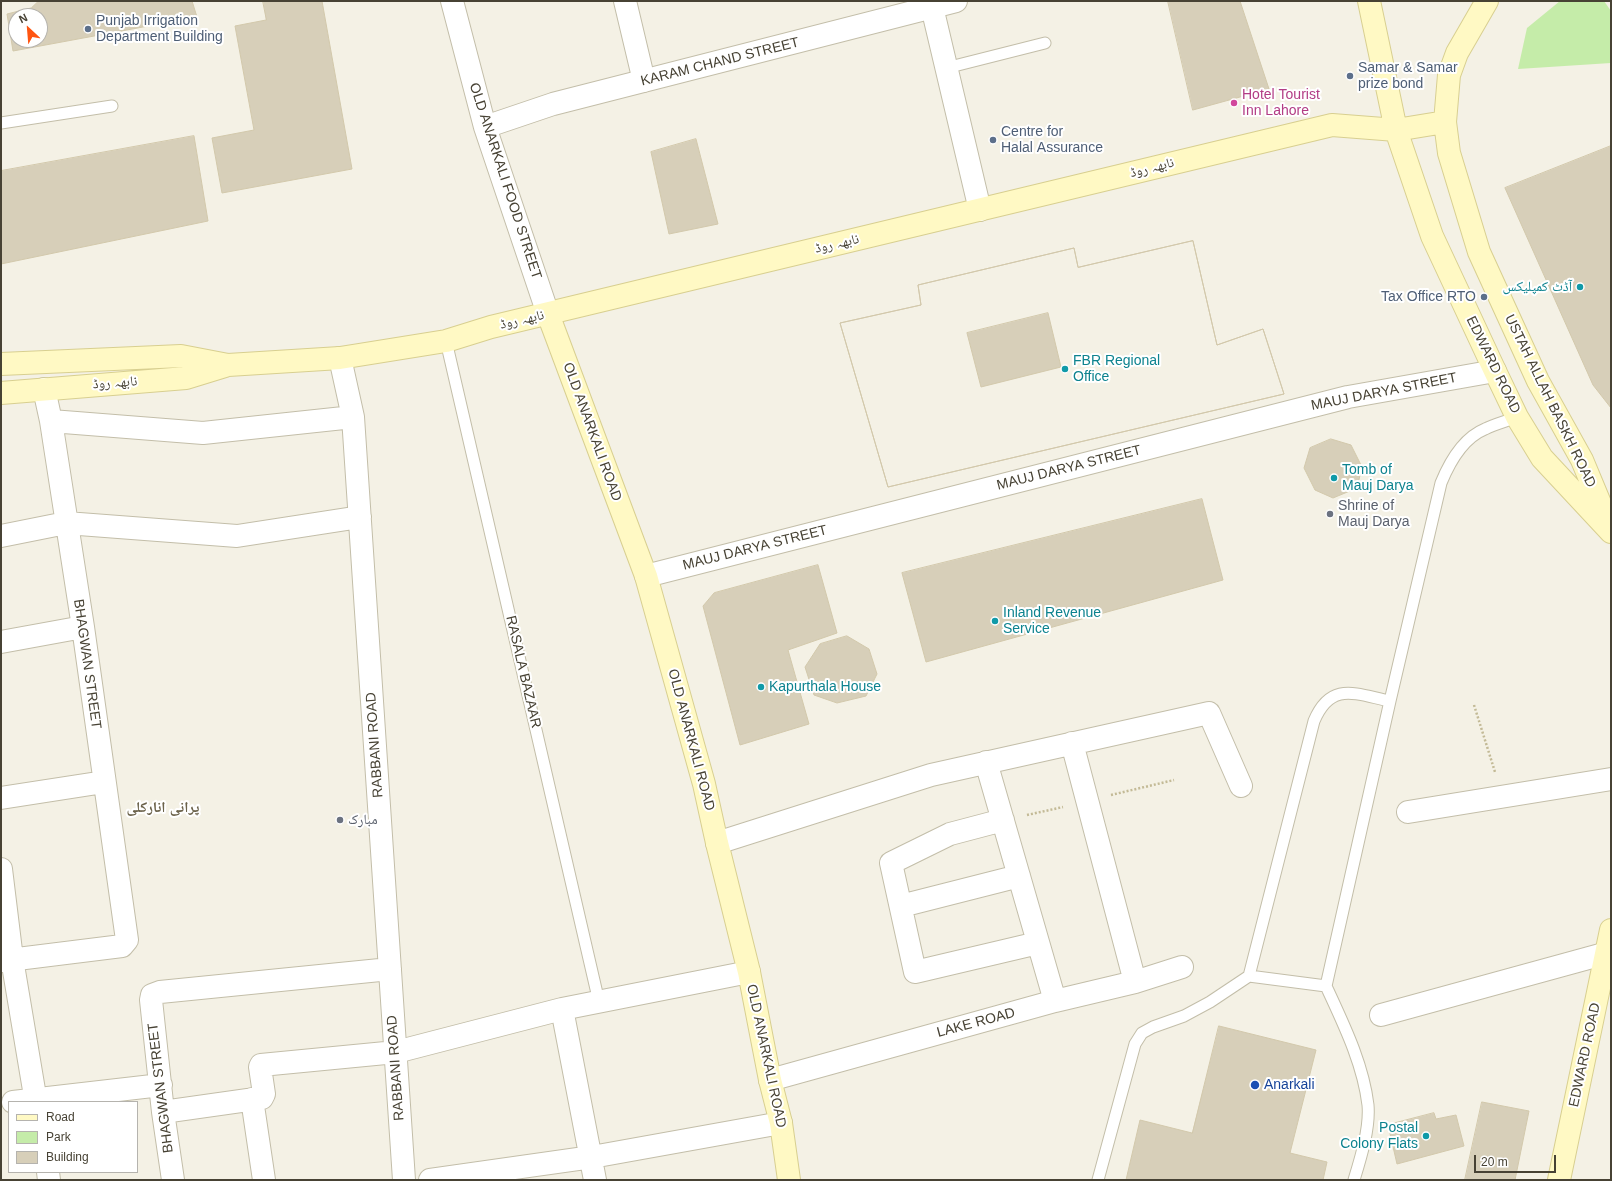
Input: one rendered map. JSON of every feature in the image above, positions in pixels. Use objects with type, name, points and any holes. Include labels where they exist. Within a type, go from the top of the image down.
[{"type":"main road","name":"EDWARD ROAD","points":[[1369,1],[1396,130],[1432,236],[1517,417],[1542,458],[1611,531]]},
{"type":"main road","name":"USTAH ALLAH BASKH ROAD","points":[[1487,1],[1457,53],[1449,75],[1445,122],[1449,153],[1479,252],[1538,381],[1582,460],[1611,531]]},
{"type":"main road","name":"نابھہ روڈ","points":[[1,393],[44,388],[186,378],[228,365],[340,358],[446,341],[491,327],[1332,124],[1396,130],[1445,122]]},
{"type":"main road","name":"OLD ANARKALI ROAD","points":[[548,314],[646,576],[658,614],[704,784],[716,843],[749,972],[770,1080],[781,1123],[789,1180]]},
{"type":"main road","name":"نابھہ روڈ","points":[[1,364],[181,356],[228,365]]},
{"type":"main road","name":"EDWARD ROAD","points":[[1559,1180],[1611,930]]},
{"type":"street","name":"OLD ANARKALI FOOD STREET","points":[[452,1],[485,127],[548,314]]},
{"type":"street","points":[[625,1],[644,81]]},
{"type":"street","name":"KARAM CHAND STREET","points":[[485,127],[553,104],[932,4],[956,1]]},
{"type":"street","points":[[932,4],[980,210]]},
{"type":"street","name":"RABBANI ROAD","points":[[340,358],[353,417],[404,1180]]},
{"type":"street","name":"MAUJ DARYA STREET","points":[[646,576],[1348,397],[1495,371]]},
{"type":"street","name":"BHAGWAN STREET","points":[[7,960],[122,946],[127,940],[82,627],[51,421],[44,388]]},
{"type":"street","points":[[51,421],[203,433],[353,417]]},
{"type":"street","points":[[1,536],[66,523],[237,536],[360,517]]},
{"type":"street","points":[[1,642],[82,627]]},
{"type":"street","points":[[716,843],[931,775],[1209,714],[1241,786]]},
{"type":"street","points":[[1072,744],[1135,982]]},
{"type":"street","points":[[986,762],[1055,1001]]},
{"type":"street","points":[[1408,812],[1611,779]]},
{"type":"street","points":[[1,798],[104,782]]},
{"type":"street","points":[[1003,820],[950,834],[892,863],[915,972],[1038,943]]},
{"type":"street","points":[[1,869],[7,960],[36,1100]]},
{"type":"street","points":[[901,906],[1019,876]]},
{"type":"street","points":[[1381,1015],[1607,953]]},
{"type":"street","name":"LAKE ROAD","points":[[770,1080],[1055,1001],[1135,982],[1182,967]]},
{"type":"street","name":"BHAGWAN STREET","points":[[173,1180],[163,1112],[151,1000],[152,995],[160,992],[390,969]]},
{"type":"street","points":[[163,1112],[264,1096],[261,1065],[396,1052],[562,1009],[749,972]]},
{"type":"street","points":[[562,1009],[592,1157],[595,1180]]},
{"type":"street","points":[[25,1101],[160,1085]]},
{"type":"street","points":[[252,1099],[264,1180]]},
{"type":"street","points":[[430,1180],[592,1157],[781,1123]]},
{"type":"lane","points":[[946,68],[1045,43]]},
{"type":"lane","points":[[1,123],[112,106]]},
{"type":"lane","name":"RASALA BAZAAR","points":[[446,341],[599,1002]]},
{"type":"lane","points":[[1354,1180],[1365,1143],[1368,1106],[1359,1065],[1339,1014],[1326,986],[1441,483],[1449,464],[1465,443],[1484,429],[1517,417]]},
{"type":"lane","points":[[1249,976],[1314,721],[1319,709],[1337,694],[1349,692],[1390,701]]},
{"type":"lane","points":[[1098,1180],[1133,1050],[1142,1033],[1153,1027],[1184,1016],[1210,1002],[1249,976],[1326,986]]},
{"type":"path","points":[[1474,705],[1503,797]]},
{"type":"green space","points":[[1560,1],[1604,1],[1611,11],[1611,63],[1518,69],[1527,28]]},
{"type":"building","name":"Punjab Irrigation Department Building","points":[[39,1],[192,1],[197,17],[48,45],[48,8],[31,8]]},
{"type":"building","points":[[263,1],[322,1],[352,169],[222,193],[212,138],[254,130],[235,26],[266,20]]},
{"type":"building","points":[[1168,1],[1240,1],[1269,89],[1193,110]]},
{"type":"building","name":"Punjab Irrigation Department Building","points":[[13,48],[29,48],[13,51]]},
{"type":"building","points":[[194,136],[208,221],[1,264],[1,171]]},
{"type":"building","points":[[696,139],[718,224],[669,234],[651,152]]},
{"type":"building","name":"آڈٹ کمپلیکس","points":[[1611,146],[1611,408],[1593,385],[1505,188]]},
{"type":"building","name":"FBR Regional Office","points":[[1193,241],[1217,345],[1263,329],[1284,394],[888,487],[840,323],[921,305],[918,285],[1074,248],[1078,267]],"holes":[[[1048,313],[1061,367],[981,387],[967,333]]]},
{"type":"building","name":"FBR Regional Office","points":[[1193,241],[1217,345],[1263,329],[1284,394],[888,487],[840,323],[921,305],[918,285],[1074,248],[1078,267]]},
{"type":"building","name":"Tomb of Mauj Darya","points":[[1331,439],[1351,445],[1362,467],[1357,488],[1333,498],[1315,490],[1304,468],[1310,448]]},
{"type":"building","name":"Inland Revenue Service","points":[[1202,499],[1223,580],[926,662],[902,573]]},
{"type":"building","name":"Kapurthala House","points":[[818,565],[837,633],[788,650],[809,724],[740,745],[703,606],[714,593]]},
{"type":"building","points":[[847,636],[869,649],[877,674],[866,696],[837,703],[814,695],[805,667],[820,644]]},
{"type":"building","name":"Anarkali","points":[[1219,1026],[1316,1050],[1290,1153],[1327,1162],[1323,1180],[1126,1180],[1140,1120],[1192,1133]]},
{"type":"building","points":[[1482,1102],[1529,1111],[1515,1180],[1465,1180]]},
{"type":"building","name":"Postal Colony Flats","points":[[1434,1113],[1436,1119],[1456,1115],[1464,1146],[1397,1164],[1388,1125]]},
{"type":"place","name":"Punjab Irrigation Department Building","points":[[88,29]]},
{"type":"place","name":"Samar & Samar prize bond","points":[[1350,76]]},
{"type":"place","name":"Hotel Tourist Inn Lahore","points":[[1234,103]]},
{"type":"place","name":"Centre for Halal Assurance","points":[[993,140]]},
{"type":"place","name":"آڈٹ کمپلیکس","points":[[1580,287]]},
{"type":"place","name":"Tax Office RTO","points":[[1484,297]]},
{"type":"place","name":"FBR Regional Office","points":[[1065,369]]},
{"type":"place","name":"Tomb of Mauj Darya","points":[[1334,478]]},
{"type":"place","name":"Shrine of Mauj Darya","points":[[1330,514]]},
{"type":"place","name":"Inland Revenue Service","points":[[995,621]]},
{"type":"place","name":"Kapurthala House","points":[[761,687]]},
{"type":"place","name":"مبارک","points":[[340,820]]},
{"type":"place","name":"Anarkali","points":[[1255,1085]]},
{"type":"place","name":"Postal Colony Flats","points":[[1426,1136]]},
{"type":"district","name":"پرانی انارکلی","points":[[163,808]]}]
